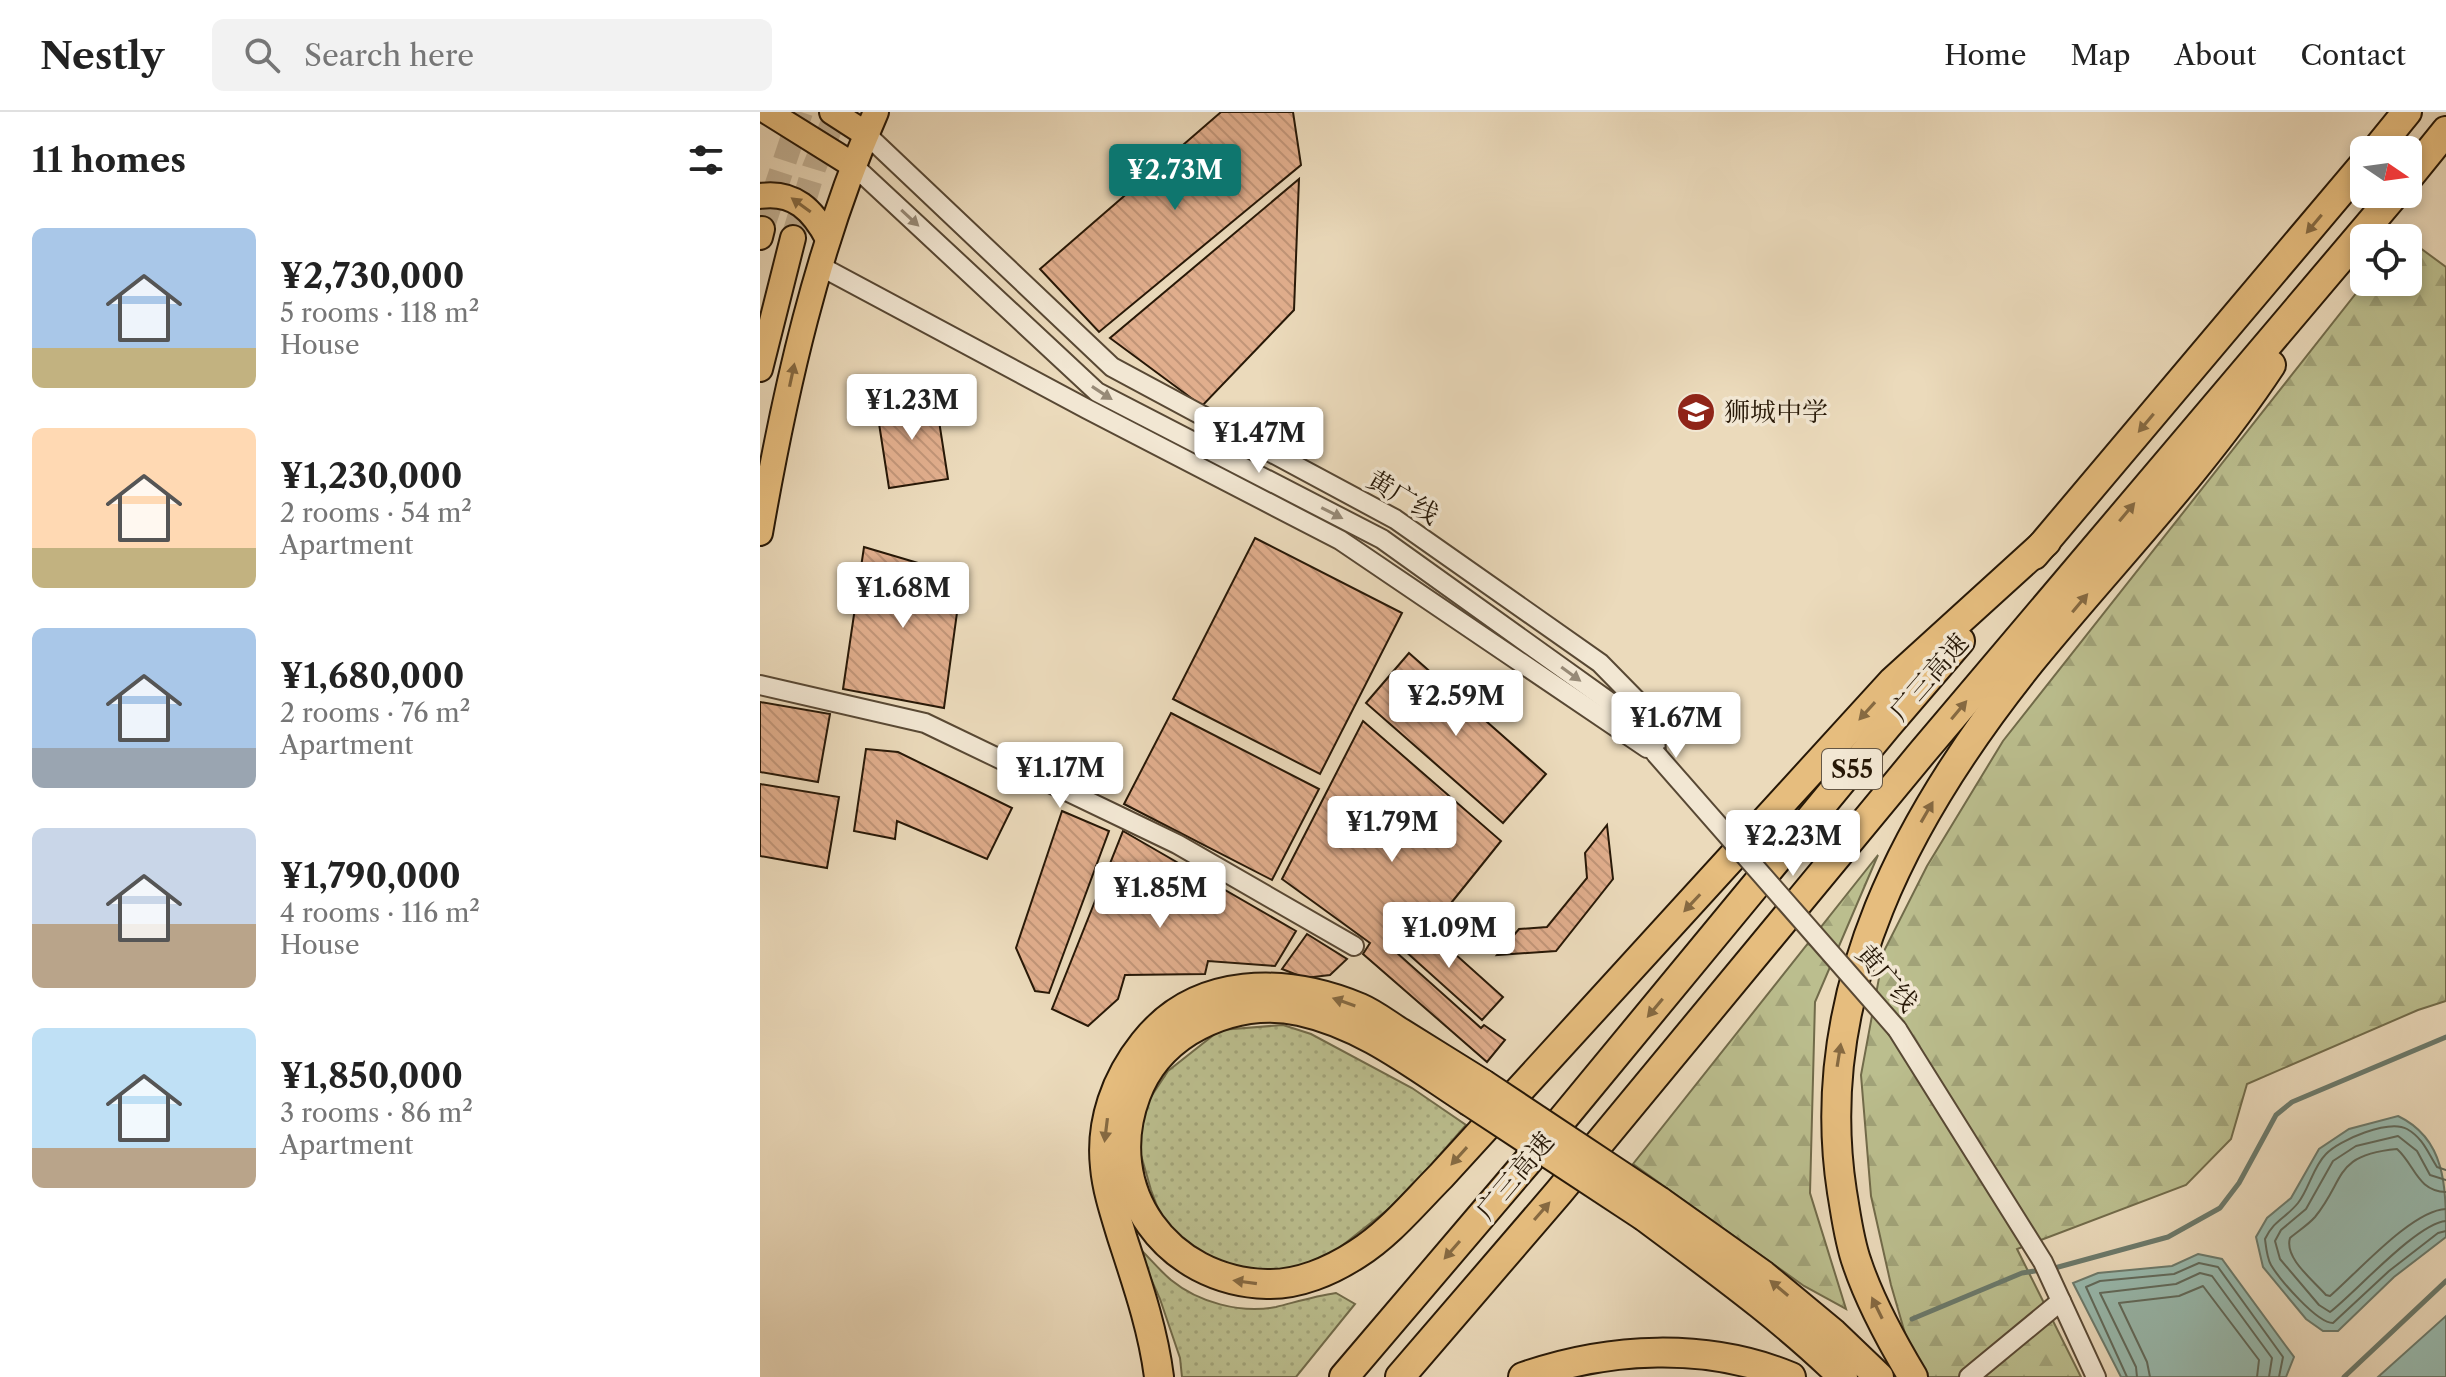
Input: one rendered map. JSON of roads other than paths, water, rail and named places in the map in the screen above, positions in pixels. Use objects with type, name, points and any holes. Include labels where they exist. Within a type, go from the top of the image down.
[{"type":"highway","points":[[2387,136],[2407,112]]},
{"type":"highway","points":[[2422,161],[2446,131]]},
{"type":"highway","name":"广三高速","points":[[1344,1377],[1549,1137],[1887,726],[2350,181]]},
{"type":"highway","name":"广三高速","points":[[1400,1377],[1578,1169],[1921,754],[2384,208]]},
{"type":"highway","points":[[1913,1377],[1856,1263],[1838,1164],[1836,1069],[1845,1014],[1872,922],[1914,833],[1973,738],[2030,663],[2240,412],[2341,260]]},
{"type":"highway","points":[[1476,1092],[1363,1032],[1328,1018],[1274,1008],[1233,1011],[1179,1037],[1158,1057],[1142,1081],[1130,1112],[1126,1141],[1127,1168],[1146,1218],[1163,1241],[1207,1272],[1236,1281],[1269,1285],[1300,1281],[1359,1253],[1393,1225],[1441,1176],[1893,681],[2046,542]]},
{"type":"highway","points":[[1159,1377],[1150,1326],[1112,1204],[1105,1167],[1104,1139],[1108,1112],[1117,1086],[1134,1055],[1153,1031],[1201,999],[1255,986],[1290,988],[1362,1009],[1476,1092],[1652,1209],[1763,1275],[1833,1333],[1879,1377]]},
{"type":"highway","points":[[1652,1209],[1843,1377]]},
{"type":"highway","points":[[1523,1377],[1564,1364],[1639,1353],[1715,1356],[1791,1377]]},
{"type":"main road","points":[[768,112],[853,165]]},
{"type":"main road","points":[[760,533],[803,321],[853,165],[871,123],[832,112]]},
{"type":"main road","points":[[760,196],[788,196],[802,203],[820,223],[828,239]]},
{"type":"main road","points":[[760,369],[793,238]]},
{"type":"street","name":"黄广线","points":[[871,123],[1112,367],[1395,519],[1600,663],[1654,718],[1656,754]]},
{"type":"street","name":"黄广线","points":[[853,165],[1097,392],[1382,539],[1632,718],[1656,754],[1897,1029],[2046,1269],[2096,1377]]},
{"type":"street","points":[[820,266],[1340,540],[1656,754]]},
{"type":"street","points":[[760,685],[925,723],[1177,844],[1354,946]]},
{"type":"street","points":[[1969,1377],[2061,1301]]},
{"type":"water","points":[[2398,1116],[2426,1138],[2440,1166],[2446,1237],[2394,1277],[2338,1331],[2323,1331],[2306,1319],[2263,1267],[2256,1237],[2267,1218],[2291,1198],[2319,1149],[2349,1129]]},
{"type":"water","points":[[2198,1254],[2222,1259],[2294,1357],[2286,1377],[2121,1377],[2073,1283],[2098,1273],[2172,1266]]},
{"type":"water","points":[[2446,1316],[2446,1377],[2378,1377]]},
{"type":"waterway","points":[[2051,1269],[2168,1237],[2220,1208],[2239,1183],[2276,1115],[2292,1102],[2446,1037]]},
{"type":"waterway","points":[[1912,1319],[2022,1273],[2041,1270]]},
{"type":"waterway","points":[[2344,1377],[2446,1281]]},
{"type":"tunnel","points":[[762,229],[801,112]]},
{"type":"tunnel","points":[[793,238],[814,168],[837,112]]},
{"type":"place","name":"狮城中学","points":[[1696,412]]}]
